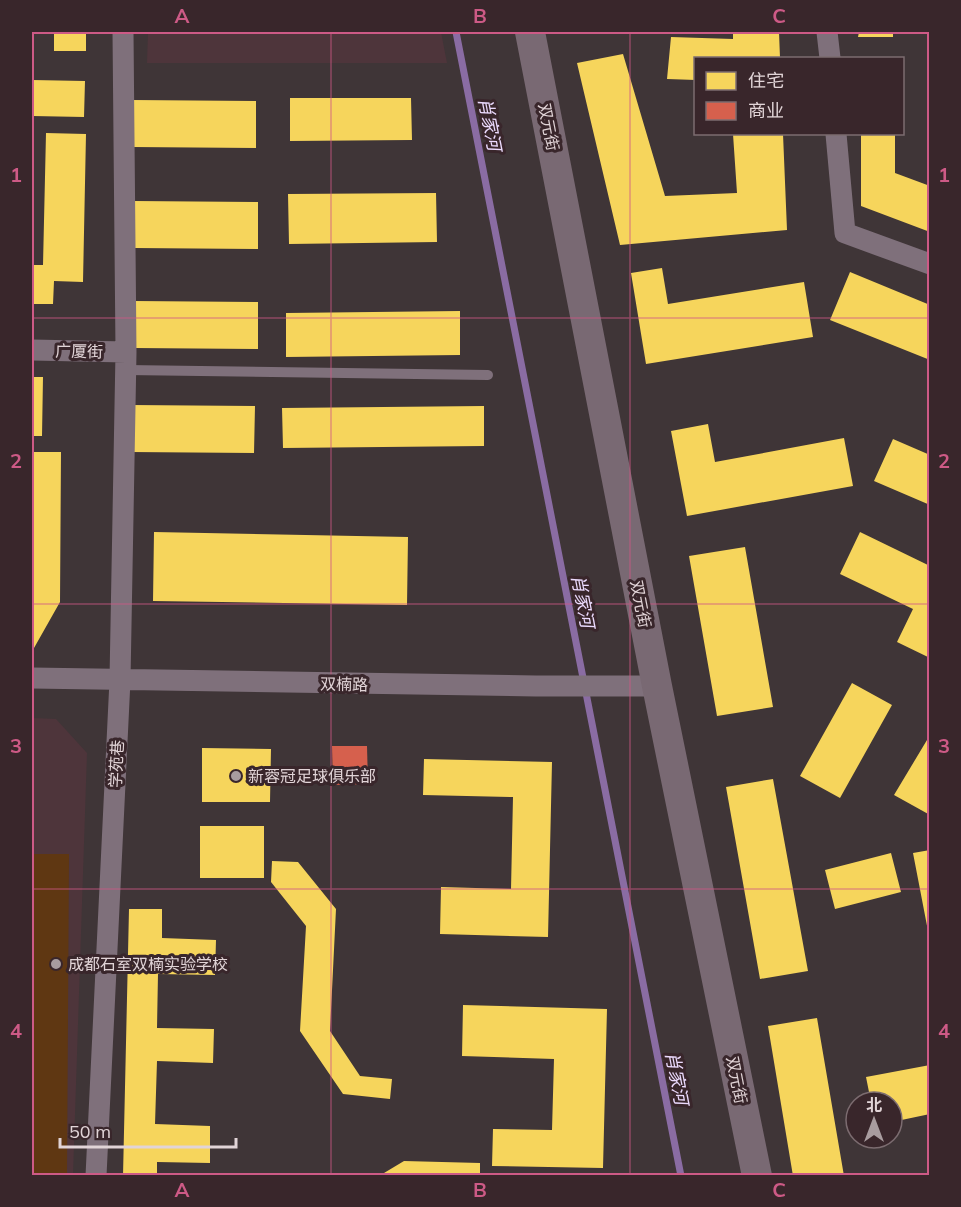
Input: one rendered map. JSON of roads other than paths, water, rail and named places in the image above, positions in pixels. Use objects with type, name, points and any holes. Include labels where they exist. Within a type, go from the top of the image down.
[{"type":"main road","name":"双元街","points":[[530,32],[657,686],[757,1176]]},
{"type":"street","name":"学苑巷","points":[[96,1176],[120,680],[126,361],[123,32]]},
{"type":"street","points":[[827,32],[830,57]]},
{"type":"street","points":[[836,135],[845,233],[930,264]]},
{"type":"street","name":"广厦街","points":[[32,350],[126,361]]},
{"type":"street","name":"双楠路","points":[[32,678],[657,686]]},
{"type":"lane","points":[[126,361],[488,375]]},
{"type":"waterway","name":"肖家河","points":[[456,32],[681,1176]]},
{"type":"place","name":"新蓉冠足球俱乐部","points":[[236,776]]},
{"type":"place","name":"成都石室双楠实验学校","points":[[56,964]]}]
